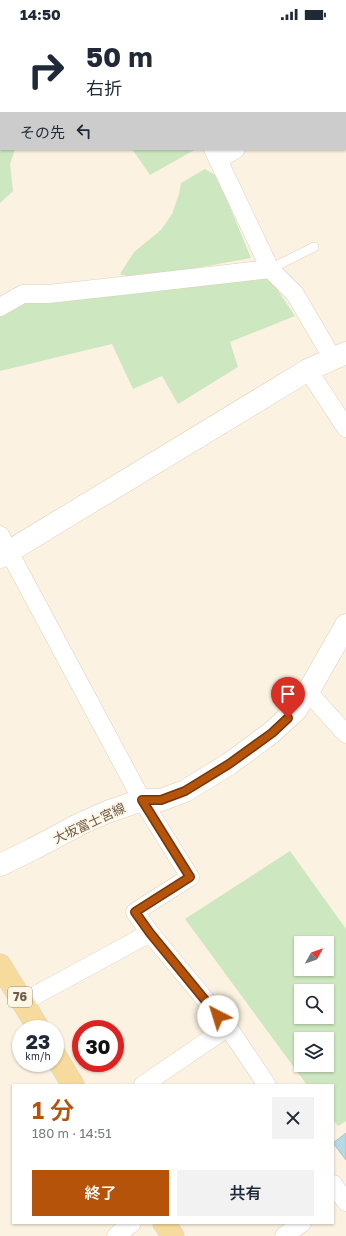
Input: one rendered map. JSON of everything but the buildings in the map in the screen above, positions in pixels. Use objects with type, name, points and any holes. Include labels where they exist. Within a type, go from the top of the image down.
[{"type":"main road","points":[[3,548],[308,370],[340,356]]},
{"type":"main road","name":"大坂富士宮線","points":[[0,865],[34,849],[82,823],[107,812],[142,800],[161,800],[185,791],[229,764],[272,733],[296,710],[308,692],[346,625]]},
{"type":"main road","name":"76","points":[[3,977],[23,1002],[34,1020]]},
{"type":"main road","points":[[64,1070],[72,1084]]},
{"type":"main road","points":[[165,1224],[173,1236]]},
{"type":"street","points":[[232,150],[216,154],[270,269],[295,294],[340,356]]},
{"type":"street","points":[[0,307],[23,294],[48,294],[270,269]]},
{"type":"street","points":[[308,370],[346,428]]},
{"type":"street","points":[[3,548],[142,800],[190,877],[135,912],[150,933],[228,1027],[266,1084]]},
{"type":"street","points":[[308,692],[346,734]]},
{"type":"street","points":[[23,1002],[150,933]]},
{"type":"street","points":[[144,1084],[228,1027]]},
{"type":"street","points":[[116,1236],[131,1224]]},
{"type":"street","points":[[284,1236],[301,1224]]},
{"type":"lane","points":[[270,269],[314,247]]},
{"type":"green space","points":[[0,150],[15,150],[10,164],[13,191],[0,203]]},
{"type":"green space","points":[[133,150],[194,150],[150,175]]},
{"type":"green space","points":[[205,169],[217,176],[251,258],[163,274],[127,276],[120,274],[134,252],[161,230],[172,214],[181,183]]},
{"type":"green space","points":[[267,274],[295,316],[230,342],[238,367],[178,404],[162,376],[133,389],[112,344],[0,371],[0,315],[23,302]]},
{"type":"green space","points":[[290,851],[346,929],[346,1121],[338,1126],[334,1121],[334,1084],[306,1084],[297,1072],[334,1072],[334,1032],[294,1032],[294,1067],[185,919]]},
{"type":"water","points":[[346,1133],[346,1160],[334,1144],[334,1142]]},
{"type":"route","points":[[218,1016],[150,933],[135,912],[190,877],[142,800],[161,800],[185,791],[229,764],[272,733],[288,718]]}]
